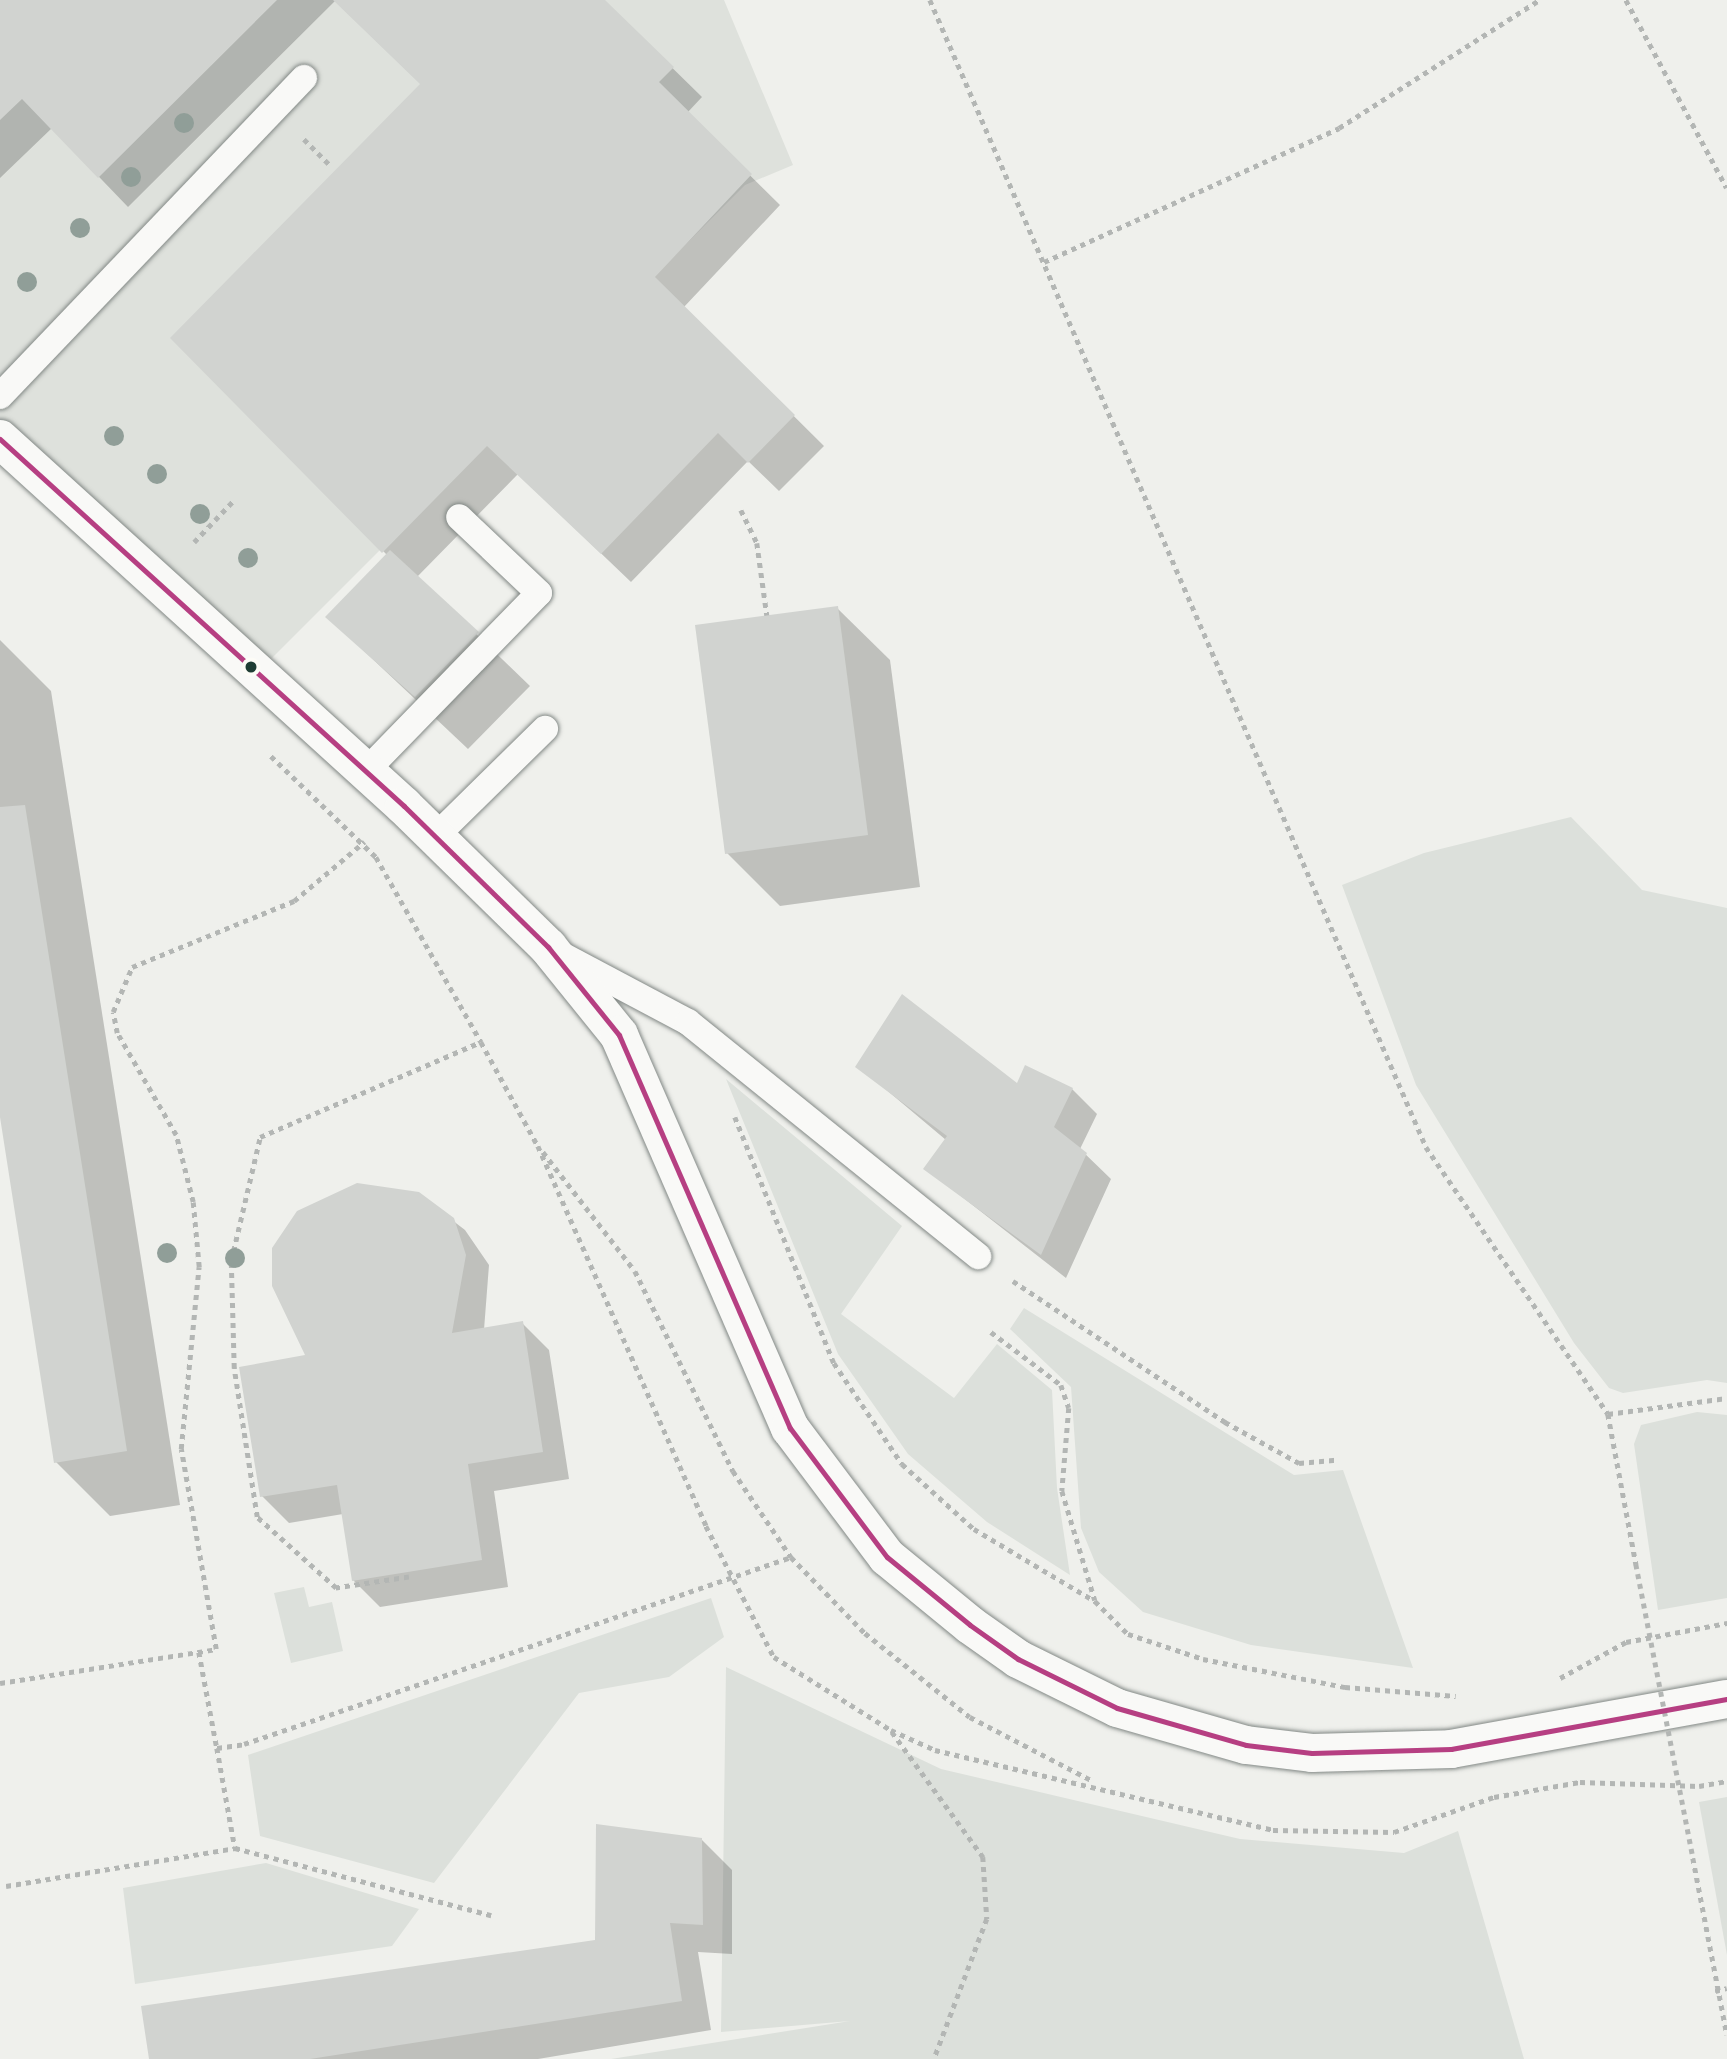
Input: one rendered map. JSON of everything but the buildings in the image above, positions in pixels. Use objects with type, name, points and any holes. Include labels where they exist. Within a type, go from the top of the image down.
[{"type":"main road","points":[[7,459],[366,771],[548,947],[619,1035],[769,1391],[814,1466],[887,1557],[1018,1659],[1169,1727],[1312,1753],[1451,1749],[1727,1699]]},
{"type":"lane","points":[[0,396],[304,78]]},
{"type":"lane","points":[[366,771],[539,593],[459,517]]},
{"type":"lane","points":[[436,836],[545,729]]},
{"type":"lane","points":[[548,947],[688,1022],[978,1256]]},
{"type":"path","points":[[930,0],[1426,1147],[1608,1414],[1693,1858],[1715,1991],[1727,2035]]},
{"type":"path","points":[[1044,262],[1339,128],[1539,0]]},
{"type":"path","points":[[1626,0],[1727,188]]},
{"type":"path","points":[[194,541],[235,499]]},
{"type":"path","points":[[741,510],[757,543],[767,615]]},
{"type":"path","points":[[265,751],[376,857],[481,1042],[538,1146],[733,1578],[774,1657],[891,1730],[935,1749],[1273,1830],[1394,1832],[1493,1797],[1580,1782],[1699,1786],[1727,1781]]},
{"type":"path","points":[[0,1683],[216,1648],[181,1448],[199,1267],[192,1202],[176,1135],[117,1033],[116,994],[132,967],[294,901],[404,806]]},
{"type":"path","points":[[409,1577],[336,1588],[257,1517],[234,1368],[231,1261],[260,1137],[481,1042]]},
{"type":"path","points":[[730,1107],[834,1363],[872,1425],[902,1464],[974,1528],[1095,1601],[1128,1634],[1202,1659],[1345,1687],[1464,1698]]},
{"type":"path","points":[[978,1256],[1225,1422],[1300,1463],[1336,1460]]},
{"type":"path","points":[[991,1332],[1061,1385],[1069,1408],[1062,1491],[1095,1601]]},
{"type":"path","points":[[1608,1414],[1727,1398]]},
{"type":"path","points":[[218,1748],[791,1558]]},
{"type":"path","points":[[1546,1681],[1626,1642],[1727,1623]]},
{"type":"path","points":[[199,1651],[235,1848]]},
{"type":"path","points":[[891,1730],[983,1857],[987,1919],[934,2059]]},
{"type":"path","points":[[6,1885],[235,1848],[491,1915]]},
{"type":"path","points":[[1715,1991],[1727,1988]]},
{"type":"shaded area","points":[[0,0],[724,0],[793,165],[745,185],[266,664],[0,439]]},
{"type":"shaded area","points":[[1571,817],[1642,890],[1727,908],[1727,1383],[1707,1380],[1623,1393],[1609,1388],[1574,1343],[1416,1085],[1342,885],[1424,853]]},
{"type":"shaded area","points":[[726,1079],[902,1226],[841,1314],[954,1398],[997,1344],[1052,1390],[1057,1488],[1070,1575],[987,1522],[908,1454],[838,1354]]},
{"type":"shaded area","points":[[1024,1308],[1294,1475],[1343,1470],[1413,1668],[1251,1645],[1143,1612],[1099,1572],[1081,1528],[1071,1387],[1010,1329]]},
{"type":"shaded area","points":[[1697,1412],[1727,1415],[1727,1598],[1658,1610],[1634,1444],[1641,1425]]},
{"type":"shaded area","points":[[304,1587],[309,1607],[332,1602],[343,1651],[291,1663],[274,1593]]},
{"type":"shaded area","points":[[711,1598],[724,1637],[669,1677],[579,1693],[434,1883],[260,1836],[248,1755]]},
{"type":"shaded area","points":[[726,1667],[941,1769],[1240,1839],[1404,1853],[1458,1831],[1524,2059],[611,2059],[850,2021],[721,2032]]},
{"type":"shaded area","points":[[1727,1797],[1727,1955],[1699,1802]]},
{"type":"shaded area","points":[[266,1863],[419,1909],[392,1946],[135,1984],[123,1888]]},
{"type":"transit line","points":[[0,439],[404,806],[548,947],[619,1035],[790,1428],[887,1557],[970,1625],[1018,1659],[1117,1708],[1246,1745],[1312,1753],[1451,1749],[1727,1699]]}]
